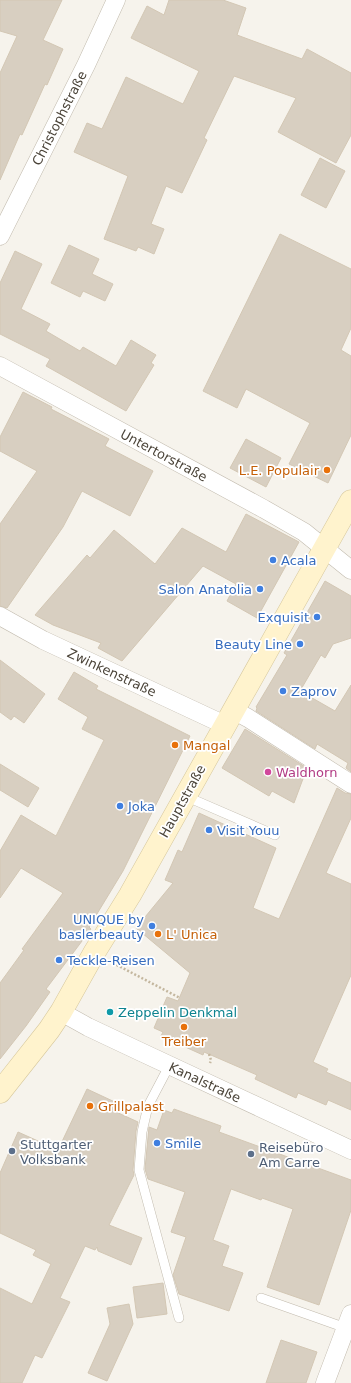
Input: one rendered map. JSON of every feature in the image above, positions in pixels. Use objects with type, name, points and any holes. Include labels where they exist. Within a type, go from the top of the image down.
[{"type":"main road","name":"Hauptstraße","points":[[0,1092],[38,1045],[61,1012],[94,953],[130,895],[351,501]]},
{"type":"street","name":"Christophstraße","points":[[0,236],[86,65],[116,0]]},
{"type":"street","name":"Untertorstraße","points":[[0,366],[304,532],[351,570]]},
{"type":"street","name":"Zwinkenstraße","points":[[0,616],[43,640],[229,718],[248,718],[351,784]]},
{"type":"street","name":"Kanalstraße","points":[[61,1012],[88,1027],[169,1066],[351,1150]]},
{"type":"street","points":[[325,1383],[348,1321]]},
{"type":"lane","points":[[185,796],[275,836]]},
{"type":"lane","points":[[169,1066],[148,1106],[142,1132],[139,1170],[179,1318]]},
{"type":"lane","points":[[262,1298],[348,1321]]},
{"type":"path","points":[[94,953],[180,998]]},
{"type":"building","points":[[0,0],[62,0],[43,40],[63,49],[22,135],[20,134],[0,180],[0,73],[17,36],[0,31]]},
{"type":"building","points":[[169,0],[223,0],[246,8],[237,35],[302,59],[307,49],[351,73],[351,135],[336,163],[278,132],[296,98],[234,76],[204,138],[207,140],[182,193],[166,186],[151,224],[164,229],[154,254],[138,247],[136,251],[104,239],[128,176],[74,152],[87,123],[102,129],[126,77],[183,104],[199,71],[131,38],[147,6],[164,15]]},
{"type":"building","points":[[320,158],[345,171],[326,208],[301,195]]},
{"type":"building","points":[[280,234],[351,269],[351,328],[341,350],[351,356],[351,435],[328,483],[289,464],[310,423],[246,389],[237,408],[203,391]]},
{"type":"building","points":[[69,245],[99,259],[92,274],[113,284],[105,301],[83,291],[80,297],[51,283]]},
{"type":"building","points":[[15,251],[42,264],[21,309],[50,324],[46,331],[80,351],[83,347],[116,366],[131,340],[156,355],[151,363],[154,365],[126,411],[46,366],[50,359],[0,334],[0,283]]},
{"type":"building","points":[[23,392],[52,407],[51,409],[109,439],[105,446],[153,471],[130,516],[82,491],[63,527],[7,608],[0,606],[0,524],[37,471],[0,451],[0,437]]},
{"type":"building","points":[[246,439],[281,458],[266,487],[230,468]]},
{"type":"building","points":[[246,514],[299,542],[257,618],[227,601],[236,584],[203,566],[122,661],[98,648],[101,643],[53,625],[35,615],[87,555],[90,558],[114,530],[155,564],[182,528],[226,552]]},
{"type":"building","points":[[325,581],[351,596],[351,638],[333,644],[325,658],[321,655],[300,691],[335,711],[351,685],[351,772],[346,768],[348,763],[317,744],[315,749],[256,711],[256,707],[287,655],[284,653]]},
{"type":"building","points":[[0,660],[45,694],[24,723],[14,716],[11,720],[0,712]]},
{"type":"building","points":[[74,672],[98,686],[96,689],[190,736],[123,871],[89,927],[91,929],[46,989],[50,992],[0,1059],[0,983],[24,950],[22,949],[63,893],[21,868],[0,898],[0,851],[21,815],[56,836],[104,740],[82,729],[88,717],[58,699]]},
{"type":"building","points":[[245,729],[307,768],[294,803],[272,791],[269,796],[222,768]]},
{"type":"building","points":[[0,764],[39,788],[28,807],[0,790]]},
{"type":"building","points":[[337,788],[345,793],[351,794],[351,818],[326,873],[351,884],[351,975],[313,1062],[328,1069],[326,1072],[351,1083],[351,1110],[328,1100],[326,1105],[298,1093],[296,1098],[255,1079],[257,1075],[204,1052],[203,1055],[161,1036],[163,1032],[154,1028],[167,997],[178,1001],[190,973],[136,928],[173,883],[165,880],[178,850],[182,852],[199,813],[276,848],[253,908],[279,919]]},
{"type":"building","points":[[87,1089],[117,1103],[114,1111],[138,1122],[133,1170],[134,1175],[109,1225],[142,1238],[131,1265],[98,1251],[97,1247],[95,1250],[85,1246],[60,1298],[70,1302],[42,1358],[35,1355],[22,1383],[0,1383],[0,1288],[32,1304],[51,1264],[33,1255],[36,1250],[0,1233],[0,1173],[18,1132],[58,1150]]},
{"type":"building","points":[[174,1109],[221,1126],[219,1132],[351,1180],[351,1210],[319,1305],[267,1287],[293,1209],[262,1198],[261,1200],[231,1189],[213,1240],[229,1246],[222,1266],[243,1273],[229,1311],[179,1294],[173,1275],[186,1237],[171,1232],[185,1192],[148,1179],[145,1169],[149,1127],[157,1130],[164,1110],[172,1113]]},
{"type":"building","points":[[163,1283],[167,1314],[137,1318],[133,1287]]},
{"type":"building","points":[[129,1304],[133,1324],[107,1381],[88,1373],[110,1324],[107,1308]]},
{"type":"building","points":[[281,1340],[317,1352],[306,1383],[266,1383]]},
{"type":"place","name":"L.E. Populair","points":[[327,470]]},
{"type":"place","name":"Acala","points":[[273,560]]},
{"type":"place","name":"Salon Anatolia","points":[[260,589]]},
{"type":"place","name":"Exquisit","points":[[317,617]]},
{"type":"place","name":"Beauty Line","points":[[300,644]]},
{"type":"place","name":"Zaprov","points":[[283,691]]},
{"type":"place","name":"Mangal","points":[[175,745]]},
{"type":"place","name":"Waldhorn","points":[[268,772]]},
{"type":"place","name":"Joka","points":[[120,806]]},
{"type":"place","name":"Visit Youu","points":[[209,830]]},
{"type":"place","name":"UNIQUE by baslerbeauty","points":[[152,926]]},
{"type":"place","name":"L' Unica","points":[[158,934]]},
{"type":"place","name":"Teckle-Reisen","points":[[59,960]]},
{"type":"place","name":"Zeppelin Denkmal","points":[[110,1012]]},
{"type":"place","name":"Treiber","points":[[184,1027]]},
{"type":"place","name":"Grillpalast","points":[[90,1106]]},
{"type":"place","name":"Smile","points":[[157,1143]]},
{"type":"place","name":"Stuttgarter Volksbank","points":[[12,1151]]},
{"type":"place","name":"Reisebüro Am Carre","points":[[251,1154]]}]
